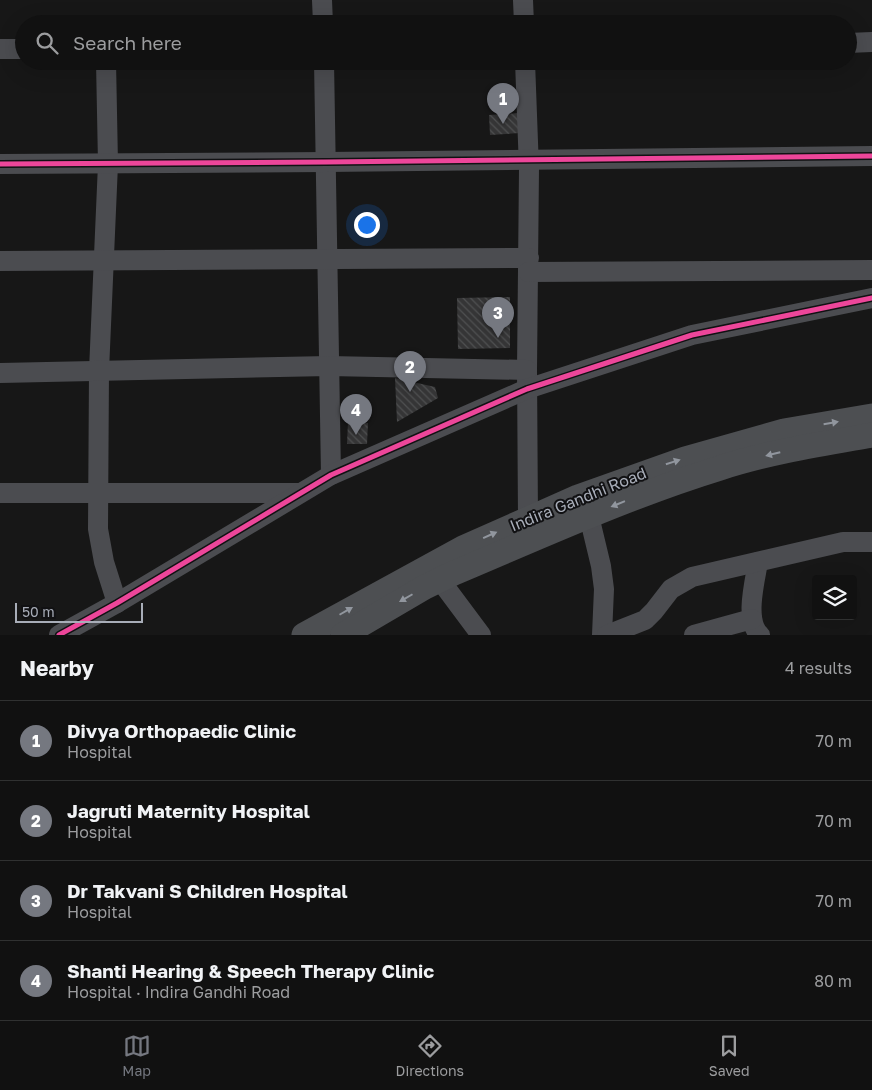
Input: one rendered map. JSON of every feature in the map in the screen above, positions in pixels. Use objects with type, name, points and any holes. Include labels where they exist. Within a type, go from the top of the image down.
[{"type":"main road","name":"Indira Gandhi Road","points":[[304,635],[462,548],[578,496],[685,458],[784,431],[872,416]]},
{"type":"main road","name":"Indira Gandhi Road","points":[[343,635],[440,580],[666,485],[722,467],[795,448],[872,435]]},
{"type":"street","points":[[322,0],[323,15]]},
{"type":"street","points":[[523,0],[524,15]]},
{"type":"street","points":[[857,43],[872,42]]},
{"type":"street","points":[[0,49],[15,49]]},
{"type":"street","points":[[106,70],[108,164],[99,371],[98,530],[104,562],[118,603]]},
{"type":"street","points":[[324,70],[330,475]]},
{"type":"street","points":[[525,70],[528,160],[528,518]]},
{"type":"street","points":[[0,164],[872,156]]},
{"type":"street","points":[[0,261],[328,260],[872,270]]},
{"type":"street","points":[[59,635],[118,603],[330,475],[527,380],[692,335],[872,298]]},
{"type":"street","points":[[0,374],[329,366],[527,380]]},
{"type":"street","points":[[0,493],[298,494]]},
{"type":"street","points":[[589,516],[601,566],[604,588],[602,635]]},
{"type":"street","points":[[607,635],[645,620],[671,589],[692,577],[843,542],[872,542]]},
{"type":"street","points":[[694,635],[756,627],[752,596],[758,562]]},
{"type":"street","points":[[440,580],[481,635]]},
{"type":"building","points":[[519,113],[520,133],[490,135],[489,115]]},
{"type":"building","points":[[510,297],[510,348],[458,349],[457,298]]},
{"type":"building","points":[[395,378],[435,387],[438,398],[397,422]]},
{"type":"building","points":[[348,422],[368,423],[367,444],[347,444]]},
{"type":"cycle path","points":[[0,164],[872,156]]},
{"type":"cycle path","points":[[59,635],[117,603],[331,475],[527,389],[692,335],[872,298]]},
{"type":"place","name":"Divya Orthopaedic Clinic","points":[[503,124]]},
{"type":"place","name":"Dr Takvani S Children Hospital","points":[[498,338]]},
{"type":"place","name":"Jagruti Maternity Hospital","points":[[410,392]]},
{"type":"place","name":"Shanti Hearing & Speech Therapy Clinic","points":[[356,435]]}]
